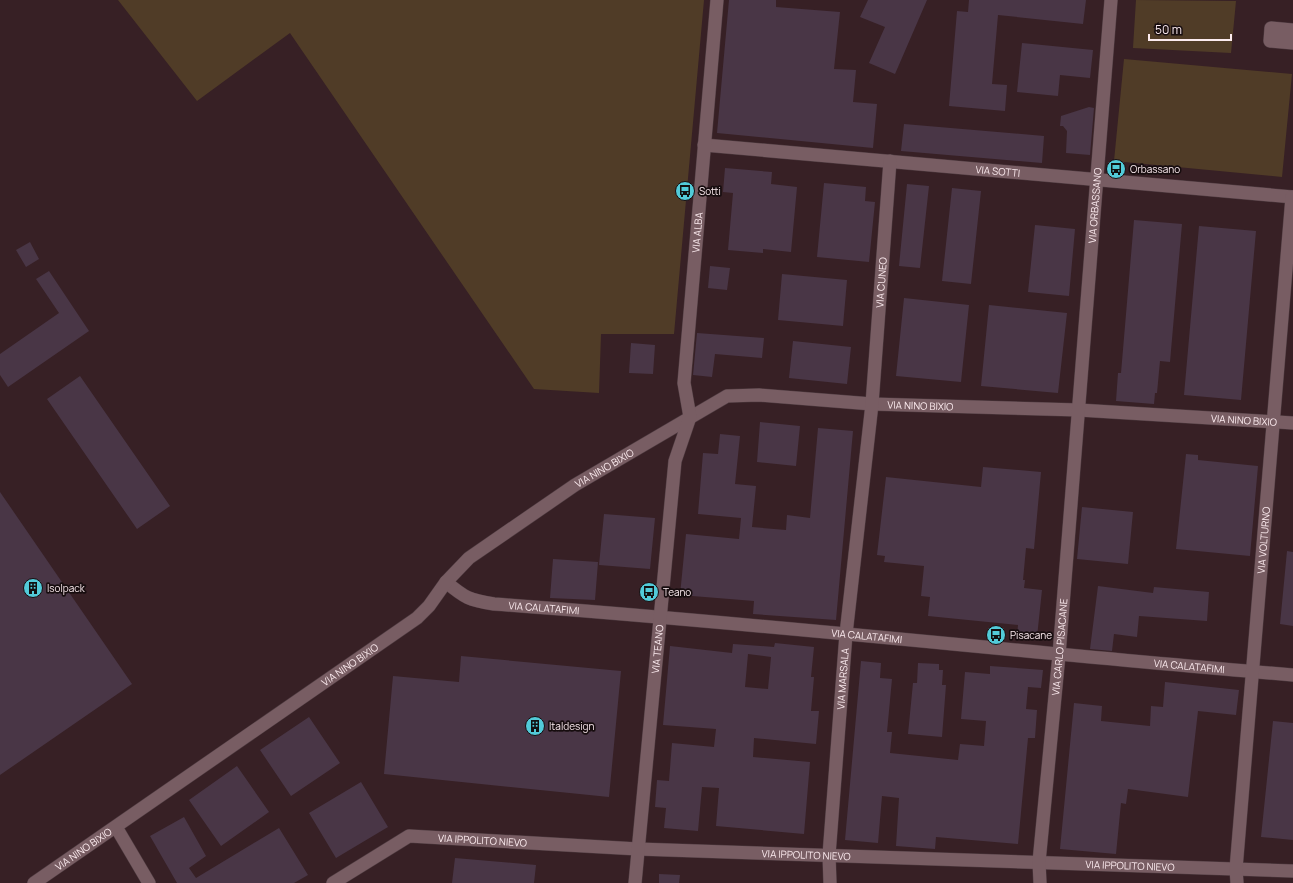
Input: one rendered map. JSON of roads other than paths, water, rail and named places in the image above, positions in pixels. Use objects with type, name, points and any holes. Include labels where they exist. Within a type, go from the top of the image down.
[{"type":"street","name":"VIA ALBA","points":[[690,417],[684,383],[717,0]]},
{"type":"street","name":"VIA ORBASSANO","points":[[1079,410],[1111,0]]},
{"type":"street","points":[[1293,30],[1271,28],[1270,41],[1293,43]]},
{"type":"street","name":"VIA SOTTI","points":[[704,145],[1292,197]]},
{"type":"street","name":"VIA CUNEO","points":[[872,404],[890,161]]},
{"type":"street","name":"VIA VOLTURNO","points":[[1237,883],[1236,869],[1292,197]]},
{"type":"street","name":"VIA NINO BIXIO","points":[[34,883],[418,618],[446,582],[469,558],[575,485],[727,396],[759,395],[872,404],[1079,410],[1293,423]]},
{"type":"street","name":"VIA MARSALA","points":[[830,883],[829,855],[846,634],[872,404]]},
{"type":"street","name":"VIA CARLO PISACANE","points":[[1040,883],[1039,862],[1059,656],[1079,410]]},
{"type":"street","name":"VIA TEANO","points":[[635,883],[659,616],[675,462],[690,417]]},
{"type":"street","name":"VIA CALATAFIMI","points":[[446,582],[463,596],[473,600],[494,604],[659,616],[1059,656],[1293,675]]},
{"type":"street","points":[[116,827],[149,883]]},
{"type":"street","name":"VIA IPPOLITO NIEVO","points":[[333,883],[409,836],[638,849],[1293,871]]},
{"type":"place","name":"Orbassano","points":[[1116,169]]},
{"type":"place","name":"Sotti","points":[[685,191]]},
{"type":"place","name":"Isolpack","points":[[33,588]]},
{"type":"place","name":"Teano","points":[[649,592]]},
{"type":"place","name":"Pisacane","points":[[996,635]]},
{"type":"place","name":"Italdesign","points":[[535,726]]}]
